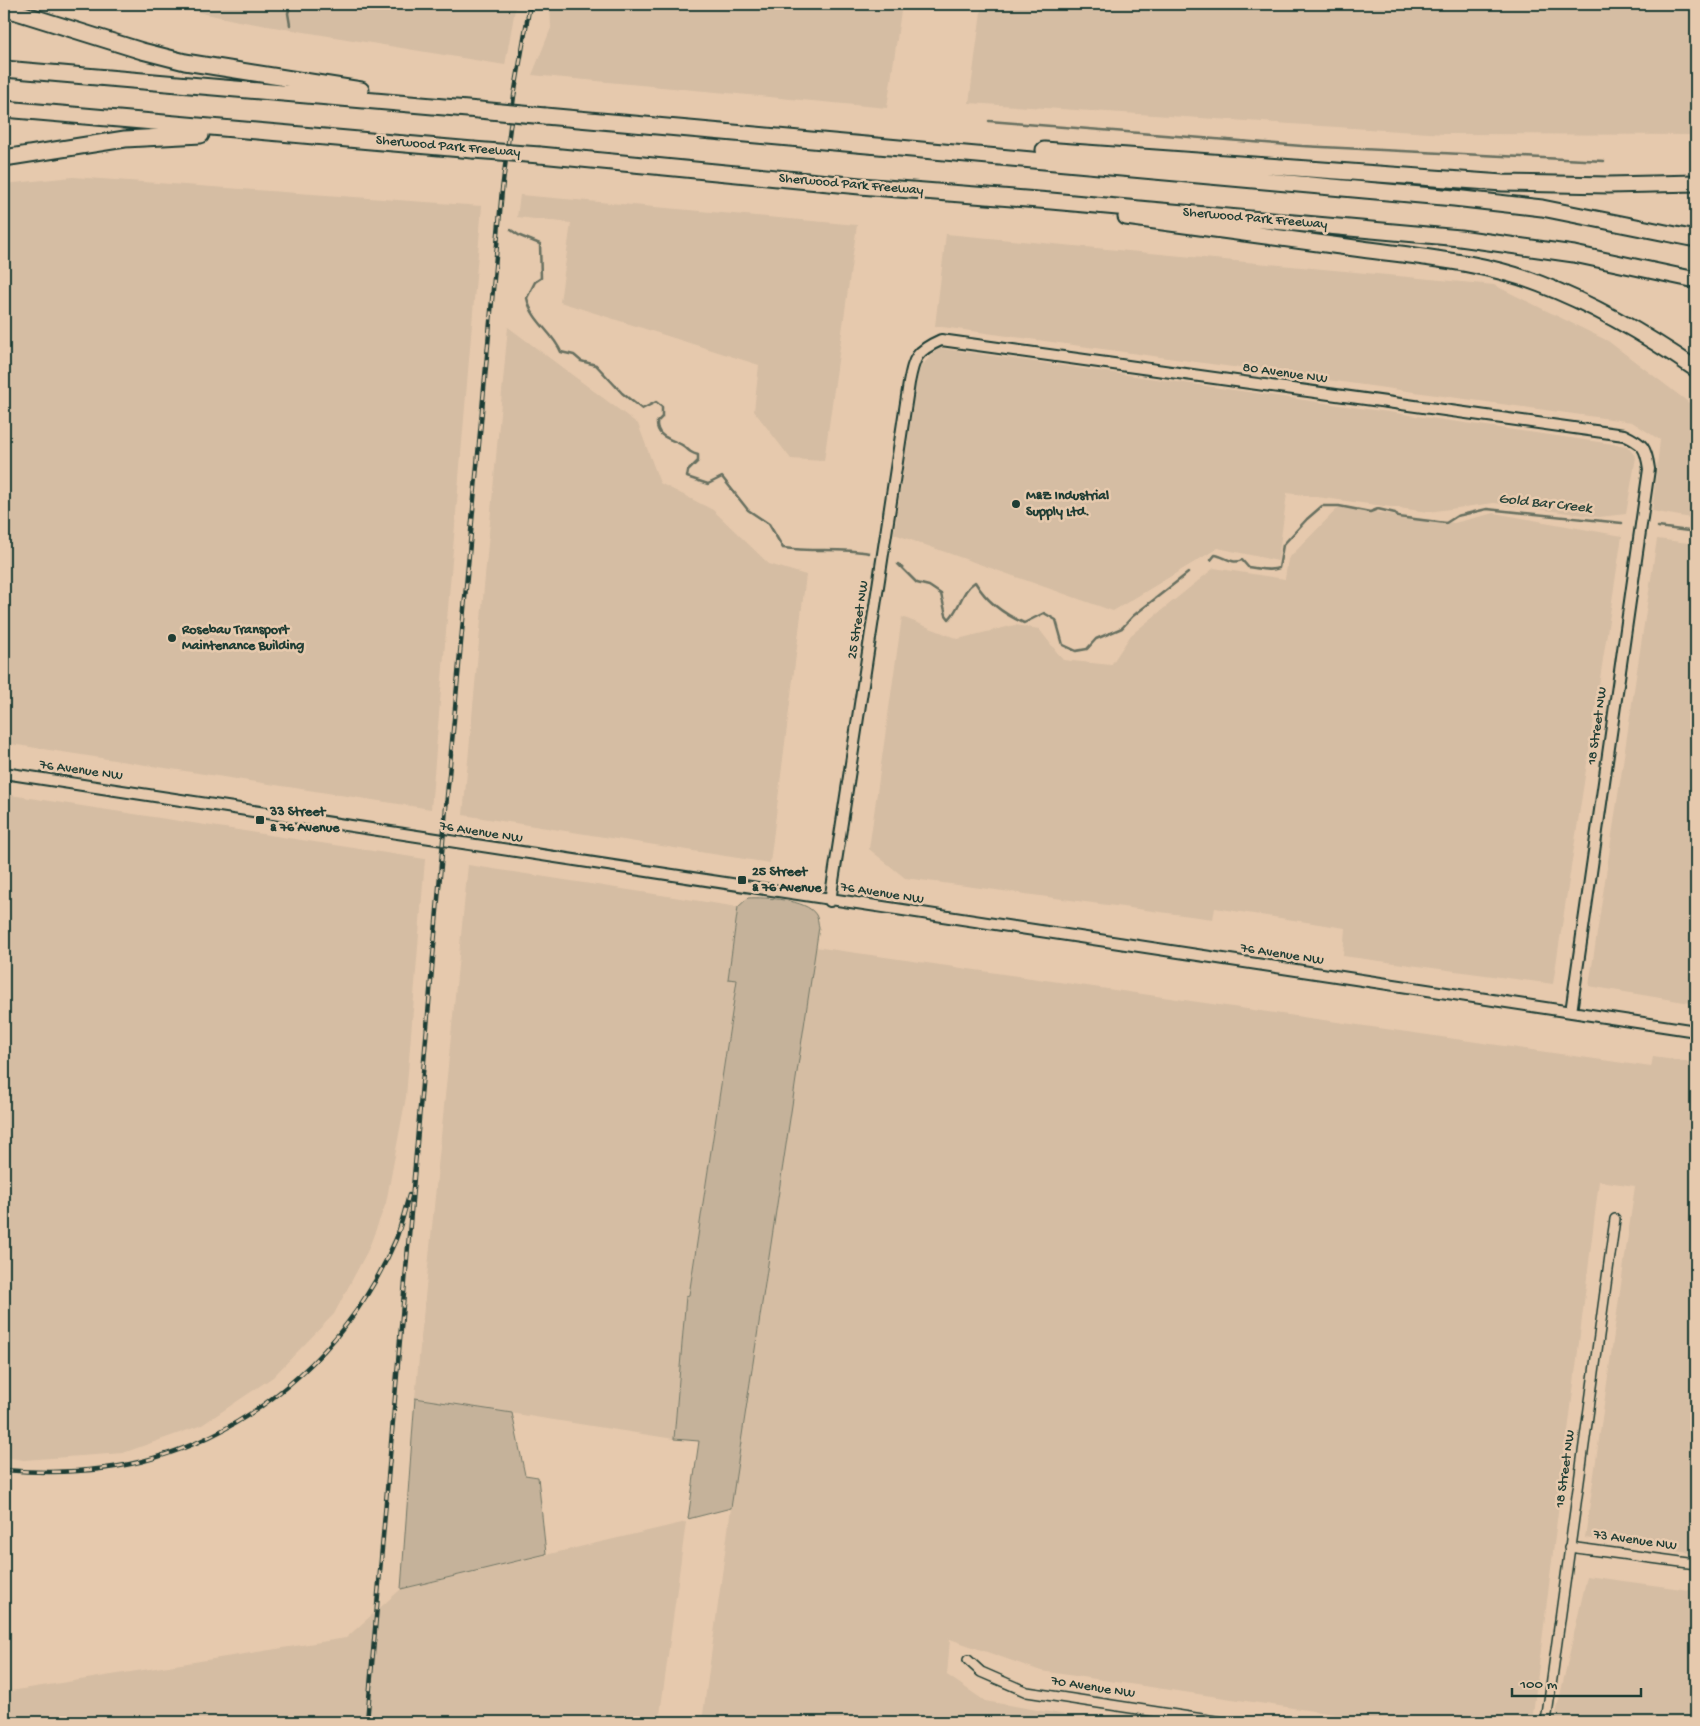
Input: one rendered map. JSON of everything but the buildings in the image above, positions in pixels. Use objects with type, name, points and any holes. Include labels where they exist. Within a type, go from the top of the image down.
[{"type":"highway","points":[[4,8],[142,52],[185,62],[371,91],[446,107]]},
{"type":"highway","points":[[4,69],[864,144],[1542,208],[1696,239]]},
{"type":"highway","name":"Sherwood Park Freeway","points":[[4,109],[540,155],[860,186],[1051,201],[1516,244],[1637,266],[1696,280]]},
{"type":"highway","points":[[4,158],[125,139],[272,133]]},
{"type":"highway","points":[[864,144],[938,143],[1502,183],[1609,185],[1696,183]]},
{"type":"highway","points":[[1051,201],[1097,213],[1451,261],[1514,275],[1540,284],[1617,320],[1664,347],[1696,369]]},
{"type":"street","name":"80 Avenue NW","points":[[924,348],[941,340],[1624,435],[1642,444]]},
{"type":"street","name":"25 Street NW","points":[[830,901],[909,384],[914,360],[924,348]]},
{"type":"street","name":"18 Street NW","points":[[1571,1012],[1649,469],[1647,456],[1642,444]]},
{"type":"street","name":"76 Avenue NW","points":[[4,773],[830,901],[1696,1032]]},
{"type":"street","name":"18 Street NW","points":[[1546,1722],[1615,1219]]},
{"type":"street","name":"73 Avenue NW","points":[[1569,1547],[1696,1564]]},
{"type":"street","name":"70 Avenue NW","points":[[968,1660],[981,1672],[1027,1692],[1222,1722]]},
{"type":"shaded area","points":[[162,4],[516,4],[505,65],[238,21]]},
{"type":"shaded area","points":[[550,4],[902,4],[887,108],[532,75],[551,28]]},
{"type":"shaded area","points":[[982,4],[1696,4],[1696,135],[1445,134],[969,103]]},
{"type":"shaded area","points":[[73,177],[482,206],[431,809],[4,743],[4,184]]},
{"type":"shaded area","points":[[520,195],[857,225],[824,461],[791,459],[754,411],[759,365],[560,302],[571,223],[517,217]]},
{"type":"shaded area","points":[[946,234],[1494,285],[1608,341],[1696,408],[1696,519],[1652,511],[1660,440],[1632,422],[935,326]]},
{"type":"shaded area","points":[[508,327],[638,424],[660,483],[713,510],[769,564],[806,575],[770,863],[463,815]]},
{"type":"shaded area","points":[[938,348],[1627,446],[1636,457],[1626,514],[1599,517],[1494,503],[1428,512],[1287,493],[1278,561],[1218,548],[1113,611],[894,534],[918,370]]},
{"type":"shaded area","points":[[1339,507],[1454,523],[1494,513],[1622,536],[1553,984],[1343,956],[1345,928],[1215,908],[1213,919],[905,878],[869,849],[902,617],[958,639],[1015,625],[1039,629],[1063,660],[1111,665],[1131,635],[1214,568],[1285,579],[1288,559]]},
{"type":"shaded area","points":[[1657,539],[1696,544],[1696,1004],[1589,986]]},
{"type":"shaded area","points":[[4,794],[425,859],[406,1097],[386,1203],[368,1250],[334,1314],[273,1377],[202,1425],[123,1453],[24,1460],[4,1457]]},
{"type":"shaded area","points":[[468,865],[738,907],[729,979],[737,980],[689,1295],[686,1296],[674,1439],[415,1398]]},
{"type":"shaded area","points":[[748,898],[785,900],[804,905],[816,915],[819,927],[731,1508],[688,1519],[699,1441],[674,1439],[686,1296],[689,1295],[737,980],[728,979],[738,907]]},
{"type":"shaded area","points":[[815,947],[1651,1067],[1653,1057],[1696,1063],[1696,1554],[1585,1538],[1635,1186],[1599,1181],[1532,1722],[1388,1722],[1041,1671],[950,1639],[947,1675],[985,1701],[1106,1722],[702,1722],[731,1508]]},
{"type":"shaded area","points":[[415,1398],[512,1413],[525,1475],[538,1477],[546,1554],[401,1589]]},
{"type":"shaded area","points":[[686,1522],[659,1722],[4,1722],[4,1692],[346,1638],[401,1589]]},
{"type":"shaded area","points":[[1587,1576],[1696,1591],[1696,1722],[1554,1722]]},
{"type":"waterway","name":"Gold Bar Creek","points":[[290,25],[288,13],[291,4]]},
{"type":"waterway","points":[[989,121],[1302,146],[1604,161]]},
{"type":"waterway","name":"Gold Bar Creek","points":[[511,230],[540,244],[541,278],[535,282],[527,298],[533,314],[553,338],[561,352],[574,355],[581,361],[596,365],[622,393],[642,409],[656,402],[662,407],[662,417],[657,422],[660,432],[663,436],[681,444],[690,452],[698,455],[698,461],[688,471],[687,477],[708,484],[722,477],[748,510],[769,524],[783,548],[869,553]]},
{"type":"waterway","name":"Gold Bar Creek","points":[[1211,560],[1215,555],[1231,561],[1242,560],[1248,567],[1267,570],[1279,568],[1283,545],[1322,506],[1339,506],[1370,512],[1378,509],[1395,513],[1398,517],[1446,523],[1457,516],[1487,509],[1622,523]]},
{"type":"waterway","name":"Gold Bar Creek","points":[[1658,527],[1696,532]]},
{"type":"waterway","name":"Gold Bar Creek","points":[[898,564],[917,583],[929,586],[941,594],[946,615],[949,619],[964,594],[975,582],[990,601],[1002,611],[1024,623],[1044,613],[1056,620],[1063,645],[1076,651],[1087,649],[1096,639],[1122,628],[1133,616],[1188,573]]},
{"type":"railway","points":[[367,1722],[443,841],[502,190],[514,96],[530,4]]},
{"type":"railway","points":[[4,1470],[41,1472],[80,1471],[136,1463],[194,1444],[231,1425],[266,1403],[299,1376],[329,1346],[355,1313],[377,1277],[396,1239],[409,1195]]},
{"type":"place","name":"M&Z Industrial Supply Ltd.","points":[[1016,504]]},
{"type":"place","name":"Rosebau Transport Maintenance Building","points":[[172,638]]},
{"type":"place","name":"33 Street & 76 Avenue","points":[[260,820]]},
{"type":"place","name":"25 Street & 76 Avenue","points":[[742,880]]}]
